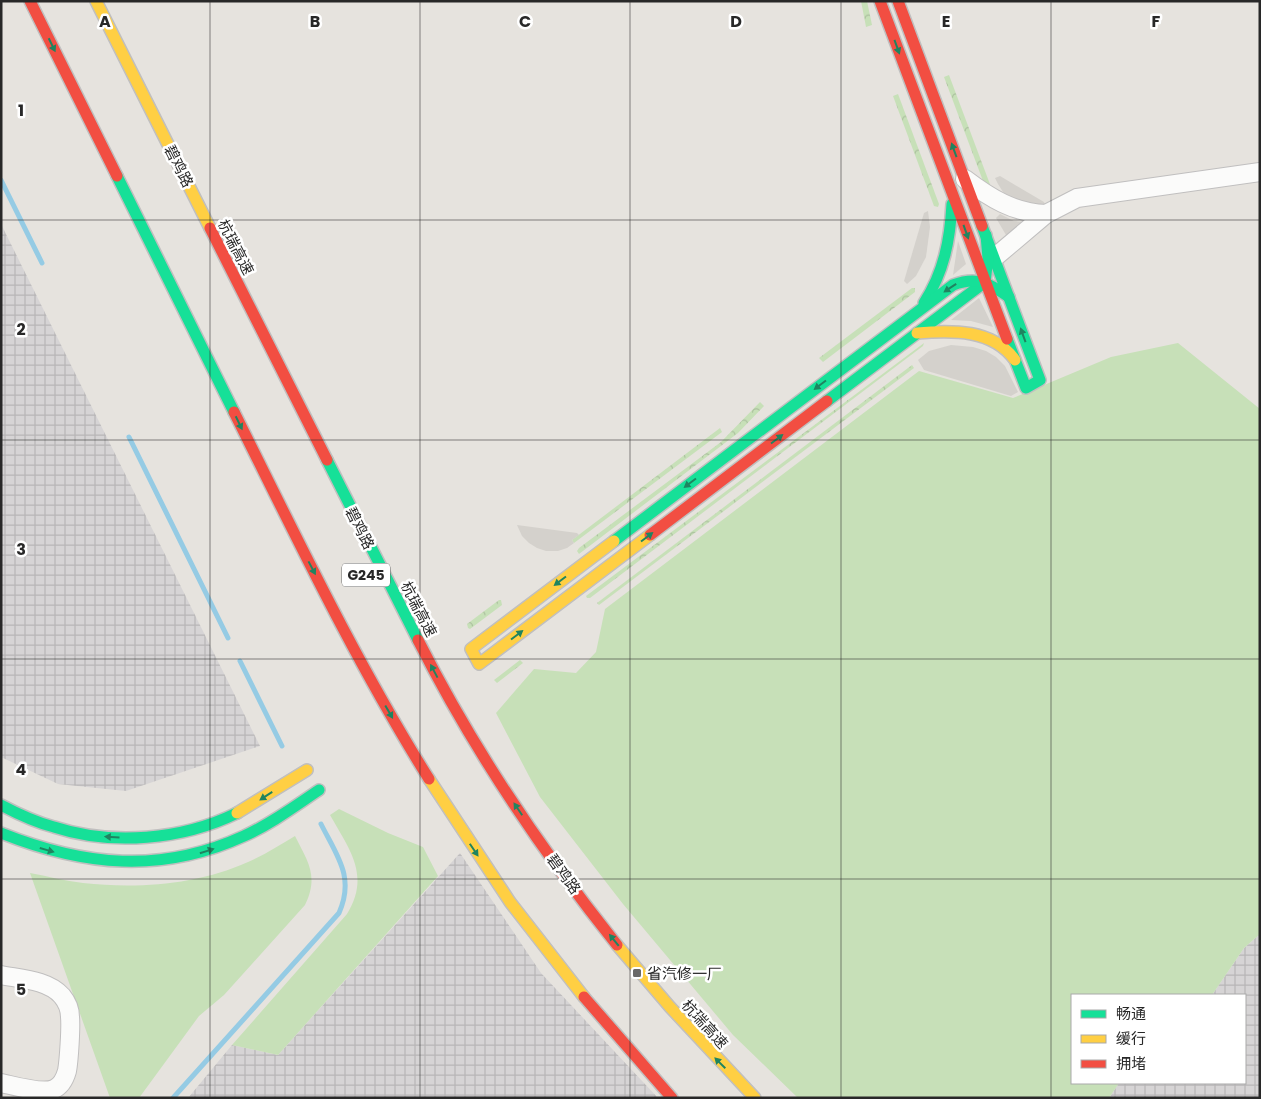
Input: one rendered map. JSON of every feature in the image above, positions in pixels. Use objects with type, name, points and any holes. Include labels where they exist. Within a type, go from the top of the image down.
[{"type":"main road","points":[[30,1],[304,553],[368,675],[439,796],[510,902],[590,1005],[672,1098]]},
{"type":"main road","name":"杭瑞高速","points":[[97,1],[398,602],[451,703],[498,780],[553,861],[600,923],[666,1004],[716,1060],[755,1098]]},
{"type":"main road","points":[[880,1],[1026,388],[1040,380],[898,1]]},
{"type":"main road","points":[[68,104],[218,380]]},
{"type":"main road","points":[[917,312],[932,292],[940,274],[950,236],[953,196]]},
{"type":"main road","points":[[986,235],[988,268],[985,282],[478,664],[470,649],[954,285],[964,280],[985,282],[1009,297]]},
{"type":"main road","points":[[917,333],[934,331],[972,334],[1005,347],[1015,362]]},
{"type":"main road","points":[[1,805],[41,823],[68,831],[104,837],[153,837],[188,830],[230,816],[249,807],[307,770]]},
{"type":"main road","points":[[1,833],[24,843],[72,857],[123,863],[158,861],[200,853],[223,845],[268,823],[319,790]]},
{"type":"street","points":[[994,258],[1046,214],[1077,198],[1260,172]]},
{"type":"street","points":[[965,179],[1002,203],[1031,214],[1046,214]]},
{"type":"street","points":[[307,770],[319,790]]},
{"type":"street","points":[[1,975],[50,986],[61,995],[68,1005],[70,1017],[67,1071],[62,1083],[54,1089],[43,1090],[1,1084]]},
{"type":"shaded area","points":[[1000,176],[1044,202],[1046,207],[1011,200],[1003,192],[995,178]]},
{"type":"shaded area","points":[[928,211],[930,227],[926,257],[916,276],[907,284],[904,281],[924,213]]},
{"type":"shaded area","points":[[1000,214],[1014,221],[1026,222],[1006,235],[996,218]]},
{"type":"shaded area","points":[[1,224],[260,746],[126,791],[58,784],[1,757]]},
{"type":"shaded area","points":[[958,241],[966,264],[953,275]]},
{"type":"shaded area","points":[[979,298],[993,327],[971,321],[951,320]]},
{"type":"shaded area","points":[[951,345],[973,347],[986,351],[996,357],[1005,366],[1018,392],[1011,396],[924,370],[918,360],[929,351]]},
{"type":"shaded area","points":[[517,525],[577,533],[579,535],[572,540],[574,543],[567,548],[558,551],[546,551],[529,543],[522,536]]},
{"type":"shaded area","points":[[460,853],[541,973],[658,1098],[188,1098],[232,1045],[278,1055]]},
{"type":"shaded area","points":[[1260,934],[1260,1098],[1109,1098],[1118,1084],[1246,1084],[1246,994],[1213,994],[1244,948]]},
{"type":"green space","points":[[861,1],[867,1],[872,25],[866,27]]},
{"type":"green space","points":[[949,75],[991,187],[986,189],[944,77]]},
{"type":"green space","points":[[898,94],[939,204],[938,207],[934,206],[893,96]]},
{"type":"green space","points":[[912,288],[915,288],[915,292],[823,362],[819,358]]},
{"type":"green space","points":[[924,343],[923,346],[590,598],[587,598],[586,596]]},
{"type":"green space","points":[[1178,343],[1260,409],[1260,934],[1244,948],[1213,994],[1071,994],[1071,1084],[1118,1084],[1109,1098],[798,1098],[733,1035],[623,904],[540,797],[496,713],[534,669],[576,673],[596,652],[605,609],[919,371],[1013,398],[1111,357]]},
{"type":"green space","points":[[912,365],[914,368],[599,605],[597,603]]},
{"type":"green space","points":[[760,402],[764,406],[738,433],[579,554],[577,551],[579,548],[721,442]]},
{"type":"green space","points":[[720,428],[722,432],[574,543],[572,540]]},
{"type":"green space","points":[[501,600],[502,605],[470,629],[468,628],[467,624]]},
{"type":"green space","points":[[520,660],[523,663],[497,683],[494,680]]},
{"type":"green space","points":[[339,809],[388,833],[423,847],[438,876],[278,1055],[232,1045],[347,914],[354,900],[357,887],[355,863],[330,815]]},
{"type":"green space","points":[[295,836],[310,869],[311,886],[305,905],[224,995],[199,1016],[139,1098],[110,1098],[30,873],[76,882],[104,885],[167,883],[208,876],[228,870],[260,856]]},
{"type":"waterway","points":[[1,180],[42,263]]},
{"type":"waterway","points":[[129,437],[228,638]]},
{"type":"waterway","points":[[240,661],[282,746]]},
{"type":"waterway","points":[[173,1098],[339,913],[343,900],[345,877],[338,857],[321,824]]},
{"type":"traffic: fast","points":[[117,176],[234,412]]},
{"type":"traffic: fast","points":[[924,303],[937,280],[945,255],[950,230],[952,204]]},
{"type":"traffic: fast","points":[[982,226],[1040,380],[1026,388],[1007,339]]},
{"type":"traffic: fast","points":[[827,401],[985,282],[988,258],[986,235]]},
{"type":"traffic: fast","points":[[614,541],[953,285],[969,281],[983,282],[1009,297]]},
{"type":"traffic: fast","points":[[327,460],[418,640]]},
{"type":"traffic: fast","points":[[1,833],[62,853],[92,858],[122,861],[153,860],[183,856],[213,848],[244,836],[273,820],[319,790]]},
{"type":"traffic: fast","points":[[1,805],[40,823],[76,833],[99,837],[123,838],[147,837],[193,829],[237,813]]},
{"type":"traffic: slow","points":[[96,1],[210,228]]},
{"type":"traffic: slow","points":[[917,333],[958,332],[984,337],[1006,350],[1015,360]]},
{"type":"traffic: slow","points":[[614,541],[471,649],[479,664],[650,535]]},
{"type":"traffic: slow","points":[[237,813],[307,770]]},
{"type":"traffic: slow","points":[[429,779],[510,902],[584,997]]},
{"type":"traffic: slow","points":[[617,945],[670,1007],[755,1098]]},
{"type":"traffic: jam","points":[[30,1],[117,176]]},
{"type":"traffic: jam","points":[[880,1],[1007,339]]},
{"type":"traffic: jam","points":[[898,1],[982,226]]},
{"type":"traffic: jam","points":[[210,228],[327,460]]},
{"type":"traffic: jam","points":[[650,535],[827,401]]},
{"type":"traffic: jam","points":[[234,412],[351,644],[429,779]]},
{"type":"traffic: jam","points":[[418,640],[439,681],[510,798],[562,873],[617,945]]},
{"type":"traffic: jam","points":[[584,997],[672,1098]]},
{"type":"place","name":"省汽修一厂","points":[[637,973]]}]
